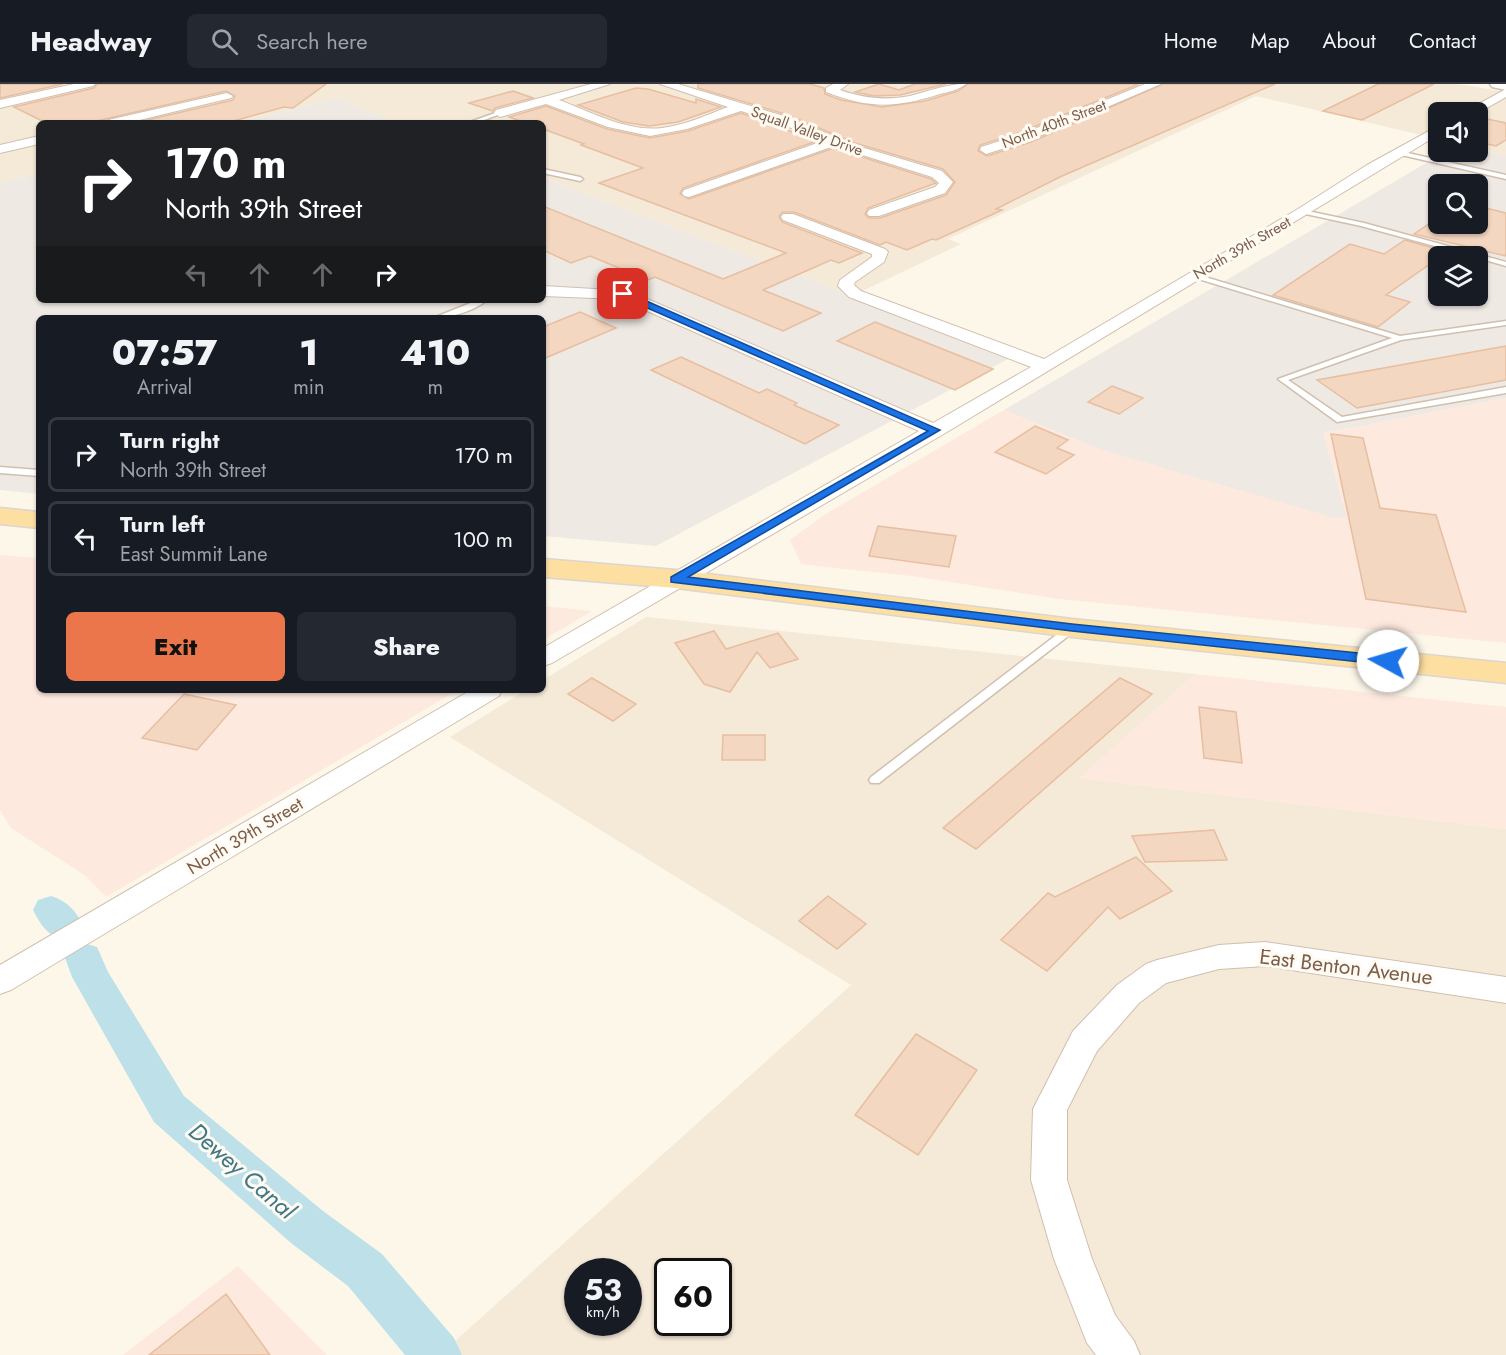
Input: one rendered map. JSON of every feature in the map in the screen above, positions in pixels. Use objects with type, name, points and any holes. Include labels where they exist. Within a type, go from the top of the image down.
[{"type":"main road","points":[[0,516],[36,520]]},
{"type":"main road","points":[[546,568],[675,579],[1072,627],[1506,673]]},
{"type":"street","points":[[0,104],[89,84]]},
{"type":"street","points":[[500,113],[604,84]]},
{"type":"street","name":"Squall Valley Drive","points":[[666,84],[793,124],[833,142],[937,174],[946,182],[940,190],[874,213]]},
{"type":"street","points":[[842,84],[830,90],[853,98],[883,104],[902,103],[960,84]]},
{"type":"street","name":"North 40th Street","points":[[986,150],[1155,84]]},
{"type":"street","points":[[1497,84],[1506,86]]},
{"type":"street","points":[[125,120],[227,96],[208,90]]},
{"type":"street","points":[[1488,102],[1506,92]]},
{"type":"street","points":[[547,100],[631,129],[651,132],[673,128],[740,107]]},
{"type":"street","name":"North 39th Street","points":[[546,656],[675,579],[1045,366],[1428,136]]},
{"type":"street","points":[[0,149],[36,141]]},
{"type":"street","points":[[689,193],[833,142]]},
{"type":"street","points":[[788,217],[880,252],[879,259],[848,279],[846,286],[855,294],[1045,366]]},
{"type":"street","points":[[546,291],[623,294],[935,430]]},
{"type":"street","name":"North 39th Street","points":[[0,981],[485,693]]},
{"type":"street","name":"East Benton Avenue","points":[[1120,1355],[1101,1329],[1073,1259],[1049,1180],[1050,1109],[1085,1041],[1128,994],[1157,972],[1219,957],[1265,954],[1506,990]]},
{"type":"lane","points":[[479,120],[500,113]]},
{"type":"lane","points":[[1399,153],[1506,177]]},
{"type":"lane","points":[[546,172],[580,179]]},
{"type":"lane","points":[[1303,212],[1362,224],[1506,264]]},
{"type":"lane","points":[[1195,275],[1400,338]]},
{"type":"lane","points":[[446,315],[478,303]]},
{"type":"lane","points":[[1506,323],[1400,338],[1282,379],[1340,420],[1506,390]]},
{"type":"lane","points":[[0,470],[36,473]]},
{"type":"lane","points":[[875,780],[1072,627]]},
{"type":"shaded area","points":[[0,84],[1458,84],[1506,92],[1506,156],[1488,152],[1488,102],[1428,102],[1428,137],[1256,96],[948,239],[961,244],[852,296],[546,179],[546,120],[392,120],[336,98],[251,120],[36,120],[36,174],[0,183]]},
{"type":"shaded area","points":[[336,98],[392,120],[251,120]]},
{"type":"shaded area","points":[[1488,152],[1506,156],[1506,398],[1323,433],[1347,518],[1332,517],[1099,449],[1004,410],[1428,162],[1488,162]]},
{"type":"shaded area","points":[[36,174],[36,303],[546,303],[546,179],[1012,357],[656,546],[546,536],[546,315],[36,315],[36,494],[0,490],[0,183]]},
{"type":"shaded area","points":[[1506,398],[1506,643],[1059,599],[912,576],[801,564],[790,540],[824,515],[1004,410],[1099,449],[1347,518],[1323,433]]},
{"type":"shaded area","points":[[0,555],[36,558],[36,693],[453,693],[106,897],[86,876],[11,828],[0,810]]},
{"type":"shaded area","points":[[546,606],[592,611],[546,638]]},
{"type":"shaded area","points":[[646,617],[1195,674],[1080,778],[1506,829],[1506,1355],[445,1355],[443,1352],[851,985],[450,737],[521,693],[546,693],[546,678]]},
{"type":"shaded area","points":[[1195,674],[1506,707],[1506,829],[1079,778]]},
{"type":"shaded area","points":[[238,1266],[327,1355],[123,1355]]},
{"type":"building","points":[[0,84],[63,84],[0,98]]},
{"type":"building","points":[[97,84],[326,84],[293,108],[284,107],[237,120],[147,120],[233,100],[235,96],[226,91],[101,120],[40,120],[14,107],[94,88]]},
{"type":"building","points":[[698,84],[810,84],[824,88],[825,94],[841,100],[882,107],[925,101],[958,91],[968,84],[1139,84],[1021,132],[980,145],[978,151],[987,156],[1031,142],[1163,84],[1275,84],[1062,176],[996,209],[1002,210],[936,240],[932,239],[907,250],[886,242],[880,245],[794,212],[783,212],[779,216],[782,222],[862,253],[839,263],[831,260],[763,290],[821,313],[783,331],[655,277],[648,280],[590,256],[571,263],[546,251],[546,207],[723,279],[786,253],[599,183],[643,168],[546,130],[546,120],[518,120],[509,117],[546,106],[607,129],[650,138],[688,131],[741,113],[817,141],[683,188],[680,194],[689,199],[834,148],[931,179],[936,183],[868,208],[865,214],[869,218],[880,218],[946,195],[955,182],[943,169],[855,143],[788,115],[698,88]]},
{"type":"building","points":[[879,84],[899,90],[915,84],[946,84],[900,95],[874,96],[855,92]]},
{"type":"building","points":[[1378,84],[1434,84],[1362,120],[1323,111]]},
{"type":"building","points":[[636,88],[648,89],[696,103],[696,99],[721,107],[678,122],[649,126],[623,122],[578,105]]},
{"type":"building","points":[[513,91],[533,98],[495,108],[493,111],[469,103]]},
{"type":"building","points":[[1488,119],[1506,123],[1506,140],[1496,146],[1488,144]]},
{"type":"building","points":[[1488,208],[1506,213],[1506,256],[1488,252],[1488,246],[1464,246],[1414,234],[1428,225],[1428,234],[1488,234]]},
{"type":"building","points":[[1405,240],[1428,247],[1428,265],[1386,295],[1410,302],[1378,327],[1273,295],[1350,244],[1384,254]]},
{"type":"building","points":[[580,312],[616,328],[546,358],[546,326]]},
{"type":"building","points":[[875,322],[993,369],[955,390],[837,341]]},
{"type":"building","points":[[1506,346],[1506,380],[1357,408],[1317,380]]},
{"type":"building","points":[[681,357],[759,393],[767,389],[797,403],[794,405],[839,425],[805,444],[651,370]]},
{"type":"building","points":[[1112,386],[1143,398],[1119,414],[1088,402]]},
{"type":"building","points":[[1035,426],[1068,440],[1057,448],[1074,455],[1046,474],[995,452]]},
{"type":"building","points":[[1331,434],[1363,438],[1380,508],[1436,515],[1466,612],[1366,599]]},
{"type":"building","points":[[878,526],[956,536],[949,567],[869,556]]},
{"type":"building","points":[[714,631],[726,649],[778,633],[798,659],[770,668],[757,652],[730,692],[704,684],[675,643]]},
{"type":"building","points":[[592,678],[636,704],[613,721],[568,694]]},
{"type":"building","points":[[1120,678],[1152,694],[976,849],[943,828]]},
{"type":"building","points":[[184,694],[236,705],[197,750],[142,738]]},
{"type":"building","points":[[1199,707],[1236,712],[1242,763],[1204,758]]},
{"type":"building","points":[[723,735],[765,735],[765,760],[722,760]]},
{"type":"building","points":[[1214,830],[1227,860],[1145,862],[1132,836]]},
{"type":"building","points":[[1136,857],[1172,891],[1120,919],[1108,907],[1047,971],[1001,940],[1048,893],[1055,897]]},
{"type":"building","points":[[828,896],[866,924],[837,949],[799,921]]},
{"type":"building","points":[[916,1034],[977,1070],[918,1155],[855,1115]]},
{"type":"building","points":[[226,1294],[270,1355],[149,1355]]},
{"type":"waterway","name":"Dewey Canal","points":[[51,910],[64,925]]},
{"type":"waterway","name":"Dewey Canal","points":[[84,958],[91,977],[169,1109],[307,1227],[365,1270],[437,1355]]},
{"type":"route","points":[[623,294],[935,430],[675,579],[1072,627],[1388,661]]}]
